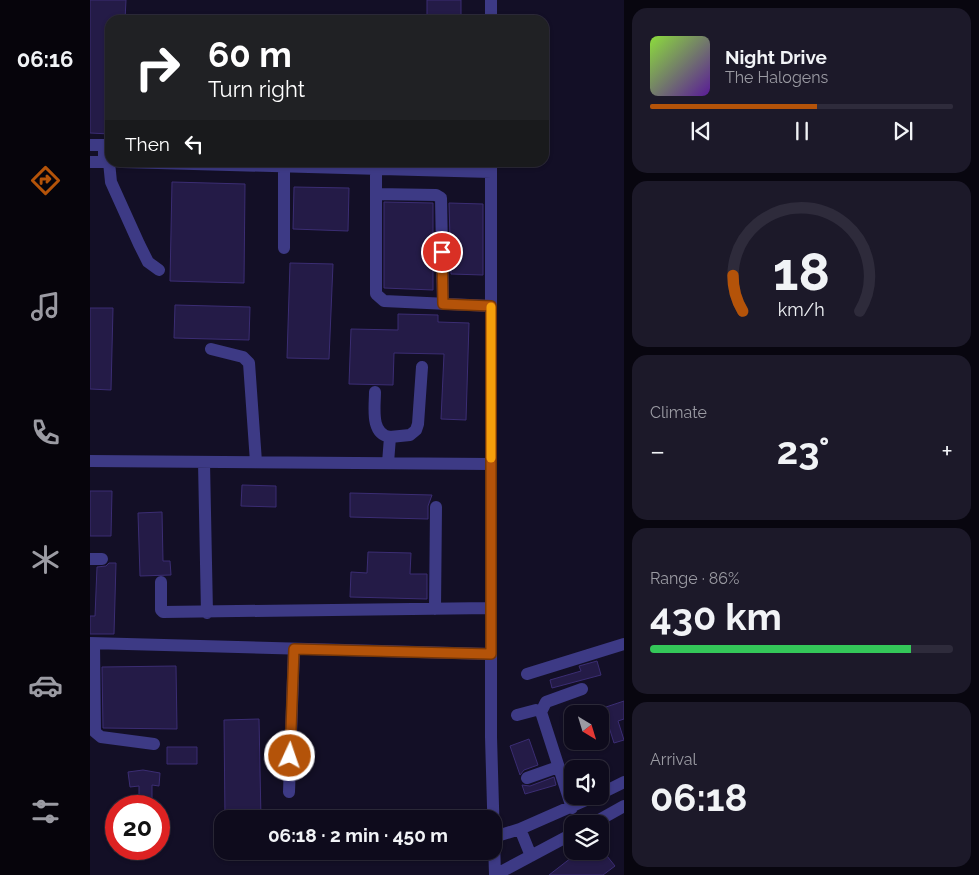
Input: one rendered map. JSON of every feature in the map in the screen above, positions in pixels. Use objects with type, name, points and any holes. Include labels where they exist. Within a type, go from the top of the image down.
[{"type":"street","points":[[491,0],[491,15]]},
{"type":"street","points":[[90,145],[104,145],[105,149]]},
{"type":"street","points":[[90,162],[105,162]]},
{"type":"street","points":[[109,167],[111,182],[139,244],[148,262],[159,270]]},
{"type":"street","points":[[284,167],[284,248]]},
{"type":"street","points":[[315,167],[376,169],[392,167]]},
{"type":"street","points":[[491,167],[491,654],[494,810]]},
{"type":"street","points":[[376,169],[376,294],[378,298],[384,301],[491,306]]},
{"type":"street","points":[[376,194],[436,196],[441,198],[443,304]]},
{"type":"street","points":[[210,350],[243,357],[249,363],[256,462]]},
{"type":"street","points":[[374,392],[377,428],[381,434],[390,437],[410,435],[418,427],[422,366]]},
{"type":"street","points":[[388,463],[390,437]]},
{"type":"street","points":[[90,461],[491,464]]},
{"type":"street","points":[[204,462],[207,612]]},
{"type":"street","points":[[435,609],[436,507]]},
{"type":"street","points":[[161,582],[162,612],[491,608]]},
{"type":"street","points":[[154,744],[101,737],[95,732],[92,644],[491,654]]},
{"type":"street","points":[[528,674],[624,644]]},
{"type":"street","points":[[289,792],[294,649]]},
{"type":"street","points":[[572,808],[541,712],[546,702],[582,688]]},
{"type":"street","points":[[517,715],[536,710],[541,712]]},
{"type":"street","points":[[527,778],[558,767]]},
{"type":"street","points":[[609,790],[624,782]]},
{"type":"street","points":[[502,835],[578,805]]},
{"type":"street","points":[[608,815],[624,806]]},
{"type":"street","points":[[520,829],[531,856]]},
{"type":"street","points":[[495,860],[495,875],[564,838]]},
{"type":"building","points":[[90,0],[126,0],[125,15],[105,15],[105,134],[90,133]]},
{"type":"building","points":[[427,0],[461,0],[461,15],[427,15]]},
{"type":"building","points":[[172,182],[245,184],[244,283],[170,281]]},
{"type":"building","points":[[294,187],[349,188],[348,231],[293,229]]},
{"type":"building","points":[[384,202],[433,203],[433,290],[384,288]]},
{"type":"building","points":[[449,203],[483,204],[483,275],[451,274]]},
{"type":"building","points":[[290,263],[333,264],[329,359],[287,358]]},
{"type":"building","points":[[175,305],[250,307],[249,340],[174,338]]},
{"type":"building","points":[[90,308],[113,308],[111,390],[90,389]]},
{"type":"building","points":[[398,314],[438,315],[438,322],[469,323],[466,420],[441,419],[444,354],[394,353],[393,385],[349,384],[351,329],[398,330]]},
{"type":"building","points":[[242,485],[276,486],[276,507],[241,506]]},
{"type":"building","points":[[90,491],[112,491],[111,536],[90,536]]},
{"type":"building","points":[[350,493],[432,495],[428,506],[428,519],[350,517]]},
{"type":"building","points":[[162,512],[163,561],[170,561],[171,575],[140,576],[138,513]]},
{"type":"building","points":[[368,552],[411,553],[410,574],[427,574],[427,599],[350,597],[351,572],[367,573]]},
{"type":"building","points":[[109,563],[116,563],[114,634],[90,634],[90,616],[95,616],[97,567],[106,566]]},
{"type":"building","points":[[597,661],[601,675],[552,688],[550,680],[581,671],[579,666]]},
{"type":"building","points":[[176,666],[177,729],[103,728],[102,667]]},
{"type":"building","points":[[624,701],[624,719],[618,721],[624,740],[614,743],[609,727],[609,706]]},
{"type":"building","points":[[259,719],[261,810],[225,810],[224,720]]},
{"type":"building","points":[[529,739],[538,765],[524,770],[520,775],[510,746]]},
{"type":"building","points":[[167,747],[197,747],[197,764],[167,764]]},
{"type":"building","points":[[143,770],[160,773],[159,786],[152,785],[152,795],[139,795],[139,786],[130,787],[128,772]]},
{"type":"building","points":[[554,777],[556,785],[525,794],[522,785],[530,786]]},
{"type":"building","points":[[609,858],[615,866],[603,875],[549,875],[568,860]]},
{"type":"slow traffic","points":[[491,307],[491,458]]},
{"type":"route","points":[[290,756],[294,649],[491,654],[491,306],[443,304],[442,252]]}]
